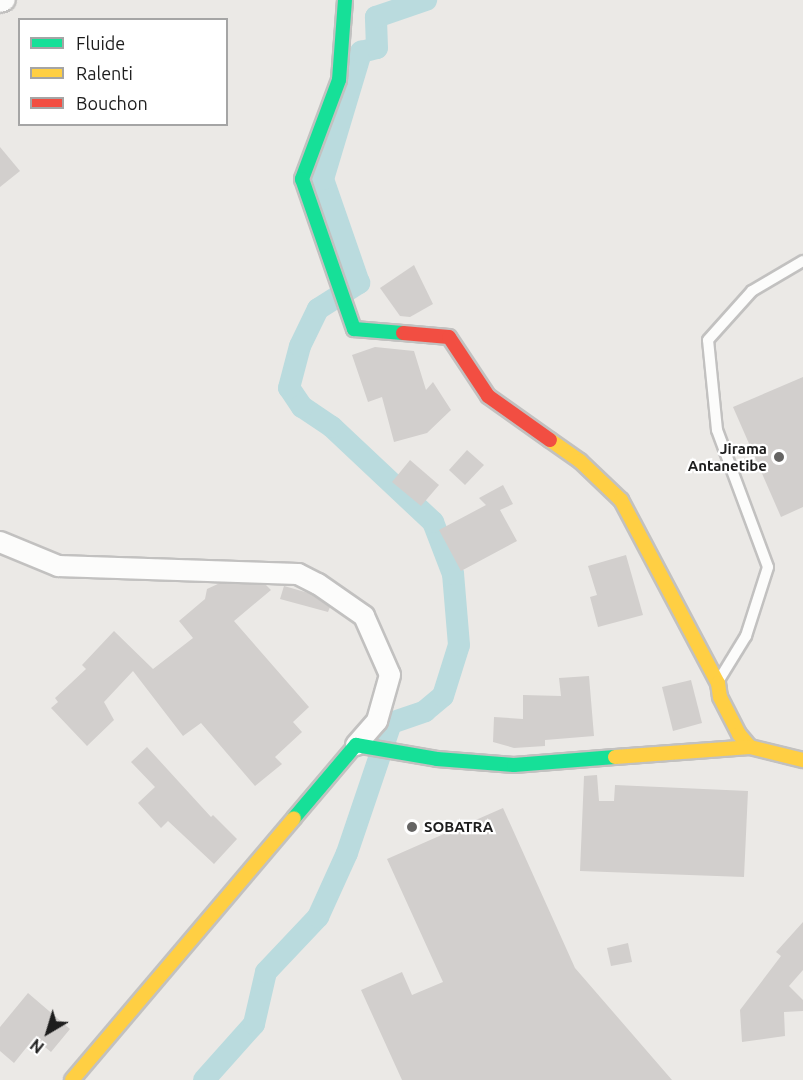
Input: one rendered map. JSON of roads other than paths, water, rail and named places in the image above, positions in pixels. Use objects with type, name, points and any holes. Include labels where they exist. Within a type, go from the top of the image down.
[{"type":"street","points":[[0,3],[5,0]]},
{"type":"street","points":[[345,0],[339,80],[302,179],[354,328],[449,337],[488,396],[580,461],[621,500],[718,683],[725,706],[750,747]]},
{"type":"street","points":[[0,542],[58,566],[298,574],[318,584],[364,616],[390,675],[377,721],[72,1080]]},
{"type":"street","points":[[356,745],[437,759],[514,765],[750,747],[803,760]]},
{"type":"lane","points":[[718,683],[746,636],[768,567],[717,430],[708,340],[752,291],[803,261]]},
{"type":"waterway","points":[[204,1080],[254,1024],[266,972],[318,917],[347,853],[391,723],[425,711],[443,696],[459,645],[453,574],[433,522],[332,427],[302,407],[289,388],[300,346],[318,309],[359,283],[323,179],[361,52],[377,48],[376,17],[426,0]]},
{"type":"place","name":"Jirama Antanetibe","points":[[779,457]]},
{"type":"place","name":"SOBATRA","points":[[412,827]]}]
